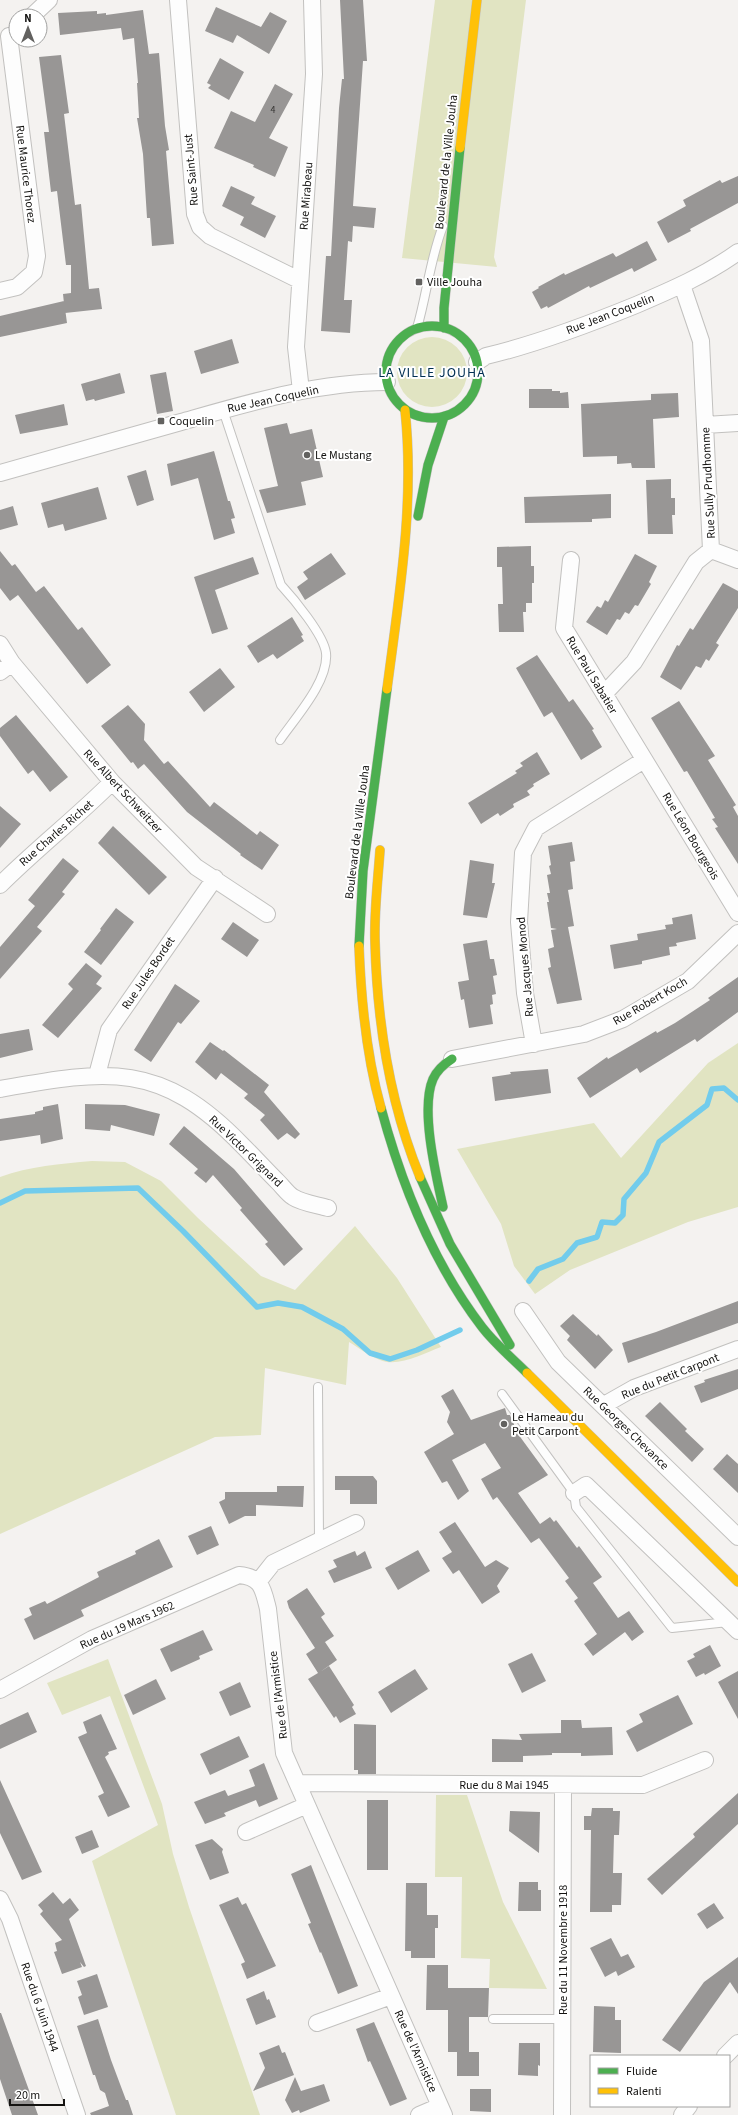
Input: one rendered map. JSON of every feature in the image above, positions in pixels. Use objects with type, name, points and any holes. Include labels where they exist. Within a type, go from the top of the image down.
[{"type":"main road","name":"Boulevard de la Ville Jouha","points":[[444,328],[444,308],[454,199],[477,0]]},
{"type":"main road","points":[[431,326],[444,328],[456,333],[465,340],[472,350],[477,362],[478,373],[471,396],[464,405],[444,416],[430,418],[417,416],[406,410],[391,393],[387,382],[386,368],[389,355],[400,339],[417,328],[431,326]]},
{"type":"main road","name":"Boulevard de la Ville Jouha","points":[[406,410],[408,431],[408,499],[404,558],[365,853],[360,907],[359,939],[362,1014],[378,1101],[412,1203],[435,1251],[484,1328],[738,1582]]},
{"type":"main road","points":[[417,522],[424,485],[437,435],[444,416]]},
{"type":"main road","points":[[400,662],[414,544]]},
{"type":"main road","name":"Boulevard de la Ville Jouha","points":[[381,841],[375,939],[381,1019],[388,1063],[397,1103],[410,1147],[428,1197],[450,1244],[494,1315],[522,1367]]},
{"type":"main road","points":[[450,1244],[438,1180],[428,1112],[432,1082],[441,1067],[452,1060]]},
{"type":"street","points":[[40,8],[49,0]]},
{"type":"street","name":"Rue Saint-Just","points":[[178,0],[195,214],[200,227],[210,236],[299,280]]},
{"type":"street","name":"Rue Mirabeau","points":[[301,391],[296,347],[299,280],[304,232],[314,74],[312,0]]},
{"type":"street","name":"Rue Maurice Thorez","points":[[0,291],[17,287],[34,272],[37,256],[10,48]]},
{"type":"street","name":"Rue Jean Coquelin","points":[[477,362],[486,356],[594,322],[682,285],[719,266],[738,252]]},
{"type":"street","name":"Rue Sully Prudhomme","points":[[604,694],[634,662],[696,562],[711,550],[701,341],[682,285]]},
{"type":"street","name":"Rue Jean Coquelin","points":[[0,474],[223,410],[301,391],[368,382],[387,382]]},
{"type":"street","points":[[705,425],[738,423]]},
{"type":"street","points":[[711,550],[738,560]]},
{"type":"street","name":"Rue Paul Sabatier","points":[[571,560],[564,628],[644,760]]},
{"type":"street","name":"Rue Albert Schweitzer","points":[[0,644],[6,668],[112,782],[196,867],[215,878],[267,914]]},
{"type":"street","name":"Rue Léon Bourgeois","points":[[644,760],[738,912]]},
{"type":"street","name":"Rue Jacques Monod","points":[[534,1044],[525,993],[519,922],[523,853],[536,828],[644,760]]},
{"type":"street","name":"Rue Charles Richet","points":[[0,884],[29,855],[88,806],[112,782]]},
{"type":"street","name":"Rue Jules Bordet","points":[[97,1075],[109,1030],[215,878]]},
{"type":"street","name":"Rue Robert Koch","points":[[452,1060],[584,1034],[623,1019],[688,981],[738,933]]},
{"type":"street","name":"Rue Victor Grignard","points":[[0,1089],[74,1077],[97,1075],[125,1076],[161,1085],[194,1102],[222,1124],[294,1198],[328,1208]]},
{"type":"street","name":"Rue Georges Chevance","points":[[523,1311],[558,1362],[604,1405],[738,1537]]},
{"type":"street","name":"Rue du Petit Carpont","points":[[604,1405],[634,1388],[738,1349]]},
{"type":"street","points":[[574,1493],[586,1485],[733,1627]]},
{"type":"street","points":[[258,1582],[273,1563],[356,1523]]},
{"type":"street","name":"Rue du 19 Mars 1962","points":[[0,1690],[92,1639],[239,1576],[250,1576],[258,1582]]},
{"type":"street","name":"Rue de l'Armistice","points":[[258,1582],[263,1590],[268,1609],[284,1753],[442,2111],[419,2115]]},
{"type":"street","name":"Rue du 8 Mai 1945","points":[[298,1783],[643,1785],[705,1760]]},
{"type":"street","name":"Rue du 11 Novembre 1918","points":[[562,2115],[563,1785]]},
{"type":"street","points":[[246,1832],[307,1805]]},
{"type":"street","name":"Rue du 6 Juin 1944","points":[[0,1899],[10,1919],[77,2115]]},
{"type":"street","name":"Rue de l'Armistice","points":[[317,2023],[391,1996]]},
{"type":"street","points":[[726,2055],[738,2043]]},
{"type":"street","points":[[682,2115],[688,2107]]},
{"type":"lane","points":[[417,328],[424,307],[436,245],[454,199]]},
{"type":"lane","points":[[223,410],[281,585],[298,604],[313,627],[326,652],[325,666],[316,688],[280,740]]},
{"type":"lane","points":[[318,1387],[319,1541]]},
{"type":"lane","points":[[502,1394],[574,1493],[576,1507],[672,1628],[733,1627]]},
{"type":"lane","points":[[493,2019],[562,2019]]},
{"type":"green space","points":[[435,0],[526,0],[494,257],[497,267],[402,258]]},
{"type":"green space","points":[[432,337],[451,343],[461,353],[467,372],[461,391],[451,401],[432,407],[413,401],[403,391],[397,372],[403,353],[413,343]]},
{"type":"green space","points":[[738,1043],[738,1207],[688,1222],[570,1270],[535,1294],[514,1266],[501,1224],[457,1149],[594,1123],[621,1158],[708,1063]]},
{"type":"green space","points":[[92,1161],[125,1162],[161,1181],[198,1218],[261,1276],[295,1290],[355,1226],[397,1278],[441,1347],[411,1359],[387,1362],[372,1356],[349,1342],[346,1385],[265,1368],[261,1435],[215,1437],[0,1534],[0,1177],[23,1170],[57,1164]]},
{"type":"green space","points":[[108,1659],[162,1804],[173,1854],[189,1907],[260,2115],[176,2115],[92,1861],[158,1825],[110,1696],[62,1715],[47,1683]]},
{"type":"green space","points":[[436,1795],[467,1795],[503,1902],[547,1989],[489,1988],[490,1959],[461,1958],[462,1877],[435,1877]]},
{"type":"building","points":[[340,0],[363,0],[367,61],[363,61],[353,206],[376,208],[374,228],[353,226],[352,242],[348,241],[344,300],[352,300],[350,333],[321,331],[326,256],[331,256],[339,108],[342,79],[344,79]]},
{"type":"building","points":[[216,7],[261,27],[270,12],[287,21],[269,54],[237,35],[233,43],[205,31]]},
{"type":"building","points":[[143,10],[149,54],[159,53],[165,126],[169,150],[166,151],[174,244],[152,246],[150,218],[147,218],[143,154],[137,118],[139,118],[138,83],[134,38],[123,40],[121,28],[60,35],[58,13],[97,11],[97,14],[106,13],[106,15]]},
{"type":"building","points":[[61,55],[69,113],[64,114],[75,205],[81,204],[89,289],[99,288],[102,309],[65,313],[63,294],[71,293],[71,265],[66,265],[57,191],[51,192],[44,132],[49,132],[39,57]]},
{"type":"building","points":[[220,58],[244,72],[229,100],[208,88],[211,85],[207,83]]},
{"type":"building","points":[[275,84],[293,94],[269,138],[288,147],[275,177],[253,167],[254,165],[214,148],[231,111],[255,122]]},
{"type":"building","points":[[738,176],[738,203],[690,229],[691,231],[668,243],[657,222],[686,206],[683,200],[720,180],[722,183]]},
{"type":"building","points":[[231,186],[255,197],[251,204],[276,216],[265,238],[240,225],[244,217],[222,206]]},
{"type":"building","points":[[647,241],[657,260],[634,272],[632,268],[590,288],[589,286],[548,308],[547,306],[541,309],[532,292],[539,288],[538,287],[564,273],[565,275],[613,253],[616,257]]},
{"type":"building","points":[[64,301],[67,323],[0,337],[0,316]]},
{"type":"building","points":[[232,339],[239,363],[201,374],[194,351]]},
{"type":"building","points":[[166,372],[173,411],[157,414],[150,375]]},
{"type":"building","points":[[120,373],[125,393],[95,401],[94,399],[86,401],[81,384]]},
{"type":"building","points":[[529,389],[552,389],[552,391],[560,391],[560,393],[568,392],[569,408],[529,408]]},
{"type":"building","points":[[678,393],[679,417],[653,419],[655,468],[632,468],[631,463],[617,464],[617,456],[583,457],[581,404],[651,400],[651,394]]},
{"type":"building","points":[[64,404],[68,425],[20,434],[15,415]]},
{"type":"building","points":[[287,423],[290,434],[312,429],[323,477],[301,482],[306,505],[267,513],[259,490],[278,486],[264,428]]},
{"type":"building","points":[[214,451],[228,501],[230,501],[235,518],[231,519],[235,533],[214,540],[198,478],[171,486],[167,464]]},
{"type":"building","points":[[146,470],[154,500],[137,506],[127,476]]},
{"type":"building","points":[[671,479],[671,498],[675,498],[675,515],[672,515],[673,534],[648,534],[646,480]]},
{"type":"building","points":[[98,487],[107,519],[65,531],[63,524],[48,528],[41,503]]},
{"type":"building","points":[[611,494],[611,518],[592,519],[592,522],[525,523],[524,497]]},
{"type":"building","points":[[13,506],[18,525],[0,530],[0,510]]},
{"type":"building","points":[[531,546],[531,566],[534,566],[534,583],[532,583],[532,603],[526,603],[526,612],[523,612],[524,632],[499,632],[498,604],[503,604],[502,567],[497,567],[497,547]]},
{"type":"building","points":[[0,551],[12,566],[15,564],[36,592],[44,586],[78,630],[82,627],[111,665],[87,684],[18,595],[10,601],[0,588]]},
{"type":"building","points":[[331,553],[346,574],[305,600],[297,587],[308,579],[303,572]]},
{"type":"building","points":[[635,554],[657,566],[649,582],[651,584],[638,606],[635,605],[629,614],[625,612],[620,620],[617,619],[607,635],[586,622],[597,606],[601,608],[605,600],[608,602]]},
{"type":"building","points":[[253,557],[259,574],[215,590],[228,629],[212,634],[194,577]]},
{"type":"building","points":[[723,583],[738,591],[738,608],[716,643],[719,645],[709,661],[706,659],[701,668],[696,666],[681,690],[660,677],[677,645],[679,646],[690,628],[693,630]]},
{"type":"building","points":[[292,617],[303,635],[301,636],[304,641],[277,659],[273,654],[258,663],[247,646]]},
{"type":"building","points":[[537,655],[569,702],[573,699],[594,729],[592,730],[602,747],[581,760],[552,712],[544,717],[516,668]]},
{"type":"building","points":[[220,668],[235,687],[204,712],[189,692]]},
{"type":"building","points":[[679,701],[715,756],[708,760],[736,805],[733,807],[738,816],[738,864],[715,828],[718,827],[712,819],[715,818],[687,771],[684,772],[651,718]]},
{"type":"building","points":[[128,705],[145,724],[144,740],[164,764],[168,761],[210,807],[214,802],[257,835],[260,831],[279,845],[262,870],[240,855],[241,854],[187,812],[144,764],[138,769],[133,762],[131,763],[101,726]]},
{"type":"building","points":[[16,715],[68,777],[50,792],[33,770],[28,774],[0,736],[0,728]]},
{"type":"building","points":[[537,752],[550,774],[533,784],[534,786],[527,791],[530,795],[513,804],[514,807],[500,816],[498,813],[481,824],[468,803],[517,773],[515,771],[523,766],[520,763]]},
{"type":"building","points":[[0,806],[21,824],[0,848]]},
{"type":"building","points":[[113,826],[167,877],[149,895],[98,843]]},
{"type":"building","points":[[572,842],[575,861],[570,862],[573,889],[568,890],[574,926],[568,927],[582,1000],[557,1004],[548,968],[551,967],[548,949],[554,947],[551,930],[557,929],[551,928],[547,902],[549,902],[547,893],[550,893],[547,875],[551,874],[548,846]]},
{"type":"building","points":[[63,858],[79,871],[62,892],[65,894],[37,927],[42,931],[0,979],[0,947],[35,906],[28,900]]},
{"type":"building","points":[[470,860],[494,864],[492,883],[495,883],[487,918],[463,915]]},
{"type":"building","points":[[116,908],[134,922],[101,965],[84,952]]},
{"type":"building","points":[[692,914],[696,939],[676,943],[677,946],[669,947],[670,955],[642,961],[642,964],[614,969],[610,945],[638,940],[637,934],[666,929],[665,925],[673,924],[672,918]]},
{"type":"building","points":[[233,922],[259,940],[247,957],[221,939]]},
{"type":"building","points":[[487,940],[490,959],[494,959],[497,975],[493,976],[496,994],[492,995],[493,1004],[490,1005],[493,1024],[469,1028],[464,999],[461,1000],[458,982],[469,980],[463,944]]},
{"type":"building","points":[[86,963],[102,976],[96,984],[102,988],[58,1038],[42,1025],[73,989],[68,984]]},
{"type":"building","points":[[738,977],[738,1012],[697,1042],[695,1039],[640,1073],[637,1068],[590,1098],[577,1078],[607,1057],[608,1059],[656,1031],[657,1033],[675,1023],[710,1000],[708,998]]},
{"type":"building","points":[[175,984],[200,1001],[181,1024],[178,1022],[151,1062],[134,1050]]},
{"type":"building","points":[[29,1029],[33,1050],[0,1058],[0,1034]]},
{"type":"building","points":[[210,1042],[223,1051],[224,1050],[269,1085],[264,1092],[300,1134],[295,1139],[287,1133],[278,1140],[260,1120],[265,1115],[244,1098],[248,1094],[221,1073],[216,1080],[195,1062]]},
{"type":"building","points":[[548,1069],[551,1093],[495,1101],[492,1077],[511,1074],[510,1072]]},
{"type":"building","points":[[58,1104],[63,1139],[41,1144],[40,1135],[0,1141],[0,1119],[35,1114],[35,1112],[43,1110],[43,1107]]},
{"type":"building","points":[[85,1104],[125,1105],[160,1114],[154,1136],[111,1125],[110,1131],[85,1129]]},
{"type":"building","points":[[184,1126],[234,1169],[303,1249],[284,1266],[265,1244],[268,1242],[240,1210],[242,1208],[213,1175],[206,1183],[194,1173],[198,1169],[169,1144]]},
{"type":"building","points":[[738,1301],[738,1323],[628,1363],[622,1343],[656,1332]]},
{"type":"building","points":[[573,1314],[597,1336],[598,1334],[613,1350],[595,1369],[567,1340],[570,1336],[560,1326]]},
{"type":"building","points":[[738,1369],[738,1389],[701,1403],[694,1386],[705,1382],[704,1380]]},
{"type":"building","points":[[453,1389],[471,1420],[505,1408],[507,1415],[510,1415],[518,1434],[548,1475],[518,1493],[540,1524],[550,1517],[554,1522],[556,1520],[577,1548],[579,1546],[602,1577],[593,1583],[618,1618],[629,1611],[644,1632],[632,1641],[625,1632],[593,1656],[584,1644],[597,1634],[574,1601],[578,1598],[565,1581],[569,1578],[539,1538],[531,1543],[497,1497],[493,1500],[481,1479],[501,1468],[485,1443],[452,1460],[469,1491],[458,1500],[447,1481],[442,1483],[424,1452],[454,1434],[447,1422],[450,1412],[441,1396]]},
{"type":"building","points":[[660,1402],[687,1429],[685,1431],[704,1449],[692,1462],[645,1416]]},
{"type":"building","points":[[727,1454],[738,1464],[738,1493],[713,1469]]},
{"type":"building","points":[[335,1476],[373,1476],[377,1481],[377,1504],[350,1504],[350,1490],[335,1490]]},
{"type":"building","points":[[277,1486],[304,1486],[303,1507],[256,1505],[256,1516],[245,1516],[229,1524],[219,1502],[225,1499],[225,1492],[277,1492]]},
{"type":"building","points":[[455,1522],[485,1567],[496,1560],[509,1568],[497,1586],[500,1592],[482,1604],[459,1570],[453,1574],[442,1558],[452,1552],[439,1532]]},
{"type":"building","points":[[211,1526],[219,1545],[197,1555],[188,1536]]},
{"type":"building","points":[[159,1539],[173,1567],[81,1610],[84,1616],[34,1640],[24,1619],[32,1615],[29,1608],[45,1601],[47,1604],[99,1577],[97,1572],[136,1554],[135,1551]]},
{"type":"building","points":[[418,1550],[430,1571],[398,1590],[385,1568]]},
{"type":"building","points":[[355,1551],[357,1556],[365,1551],[372,1568],[334,1583],[328,1571],[337,1567],[333,1560]]},
{"type":"building","points":[[307,1588],[325,1614],[321,1617],[334,1636],[325,1642],[337,1660],[320,1672],[329,1666],[354,1705],[352,1707],[356,1714],[340,1723],[336,1716],[334,1718],[308,1679],[318,1673],[306,1654],[315,1648],[289,1608],[287,1601]]},
{"type":"building","points":[[203,1630],[213,1650],[199,1656],[200,1659],[171,1672],[160,1649]]},
{"type":"building","points":[[710,1645],[721,1666],[705,1675],[704,1673],[696,1677],[687,1661],[695,1657],[693,1654]]},
{"type":"building","points":[[532,1653],[546,1681],[522,1693],[508,1664]]},
{"type":"building","points":[[415,1669],[428,1689],[391,1713],[378,1692]]},
{"type":"building","points":[[738,1671],[738,1719],[718,1682]]},
{"type":"building","points":[[156,1679],[166,1699],[133,1715],[124,1695]]},
{"type":"building","points":[[240,1682],[251,1707],[230,1716],[219,1692]]},
{"type":"building","points":[[678,1695],[693,1724],[637,1752],[626,1731],[643,1722],[639,1714]]},
{"type":"building","points":[[28,1712],[37,1732],[0,1749],[0,1725]]},
{"type":"building","points":[[101,1714],[117,1749],[108,1752],[109,1754],[105,1757],[130,1807],[108,1817],[98,1796],[104,1793],[78,1737],[87,1733],[83,1722]]},
{"type":"building","points":[[561,1720],[581,1720],[582,1728],[612,1727],[613,1755],[581,1756],[581,1753],[552,1753],[552,1755],[523,1756],[523,1762],[492,1762],[492,1739],[522,1740],[519,1734],[561,1733]]},
{"type":"building","points":[[354,1724],[376,1725],[376,1774],[358,1774],[358,1770],[354,1770]]},
{"type":"building","points":[[239,1736],[249,1757],[210,1775],[200,1754]]},
{"type":"building","points":[[264,1763],[278,1799],[259,1807],[256,1800],[224,1813],[226,1816],[205,1824],[194,1802],[225,1790],[228,1796],[255,1786],[249,1770]]},
{"type":"building","points":[[0,1780],[42,1872],[22,1880],[0,1833]]},
{"type":"building","points":[[738,1793],[738,1824],[662,1895],[647,1879],[695,1837],[693,1834]]},
{"type":"building","points":[[367,1800],[388,1800],[388,1870],[367,1870]]},
{"type":"building","points":[[592,1808],[613,1808],[613,1811],[620,1811],[619,1835],[614,1835],[613,1873],[622,1873],[621,1905],[612,1905],[612,1912],[590,1912],[591,1830],[584,1830],[584,1816],[591,1816]]},
{"type":"building","points":[[510,1811],[540,1812],[539,1853],[509,1831]]},
{"type":"building","points":[[92,1830],[99,1847],[82,1854],[75,1837]]},
{"type":"building","points":[[212,1839],[223,1849],[222,1852],[229,1873],[210,1880],[195,1845]]},
{"type":"building","points":[[311,1865],[358,1986],[338,1994],[308,1924],[311,1923],[291,1874]]},
{"type":"building","points":[[519,1882],[538,1882],[538,1890],[541,1890],[541,1911],[518,1911]]},
{"type":"building","points":[[406,1883],[427,1883],[427,1915],[438,1915],[438,1928],[435,1928],[435,1958],[411,1958],[411,1951],[405,1951]]},
{"type":"building","points":[[53,1892],[63,1904],[70,1898],[79,1910],[69,1919],[86,1966],[84,1967],[80,1962],[82,1967],[62,1974],[54,1952],[57,1951],[55,1943],[62,1940],[40,1914],[43,1911],[38,1905]]},
{"type":"building","points":[[238,1897],[242,1905],[246,1903],[276,1966],[247,1979],[241,1964],[245,1962],[219,1905]]},
{"type":"building","points":[[714,1903],[724,1918],[707,1929],[697,1914]]},
{"type":"building","points":[[611,1938],[621,1957],[628,1954],[635,1967],[618,1976],[616,1971],[605,1977],[590,1948]]},
{"type":"building","points":[[738,1957],[738,1994],[730,1982],[680,2052],[662,2040],[704,1982]]},
{"type":"building","points":[[427,1965],[448,1965],[448,1988],[489,1988],[488,2017],[469,2017],[469,2052],[448,2052],[448,2010],[426,2010]]},
{"type":"building","points":[[97,1974],[108,2007],[84,2015],[78,1997],[82,1995],[77,1981]]},
{"type":"building","points":[[264,1991],[276,2017],[256,2025],[246,1999]]},
{"type":"building","points":[[594,2006],[615,2007],[615,2020],[621,2020],[621,2053],[593,2052]]},
{"type":"building","points":[[0,2013],[38,2115],[12,2115],[0,2079]]},
{"type":"building","points":[[98,2019],[111,2060],[133,2115],[91,2115],[90,2113],[109,2106],[105,2093],[100,2090],[95,2075],[93,2075],[77,2026]]},
{"type":"building","points":[[374,2022],[407,2099],[390,2106],[370,2061],[368,2062],[356,2029]]},
{"type":"building","points":[[519,2043],[540,2043],[540,2066],[538,2065],[538,2076],[518,2075]]},
{"type":"building","points":[[279,2045],[282,2053],[285,2052],[294,2075],[253,2091],[265,2068],[259,2053]]},
{"type":"building","points":[[457,2052],[479,2052],[479,2076],[457,2076]]},
{"type":"building","points":[[295,2077],[301,2091],[324,2084],[330,2101],[300,2113],[299,2110],[292,2113],[285,2100]]},
{"type":"building","points":[[470,2089],[491,2089],[491,2112],[470,2111]]},
{"type":"waterway","points":[[529,1281],[538,1269],[563,1259],[577,1243],[597,1237],[602,1222],[615,1223],[623,1215],[624,1199],[646,1173],[659,1142],[707,1105],[712,1089],[724,1088],[738,1100]]},
{"type":"waterway","points":[[0,1203],[25,1191],[138,1188],[183,1231],[257,1307],[278,1303],[302,1307],[343,1329],[370,1353],[390,1359],[417,1350],[460,1330]]},
{"type":"traffic: fast","points":[[444,328],[444,308],[460,148]]},
{"type":"traffic: fast","points":[[432,326],[450,330],[464,340],[474,354],[478,372],[474,390],[464,404],[450,414],[432,418],[414,414],[400,404],[390,390],[386,372],[390,354],[400,340],[414,330],[432,326]]},
{"type":"traffic: fast","points":[[418,516],[428,465],[444,417]]},
{"type":"traffic: fast","points":[[359,946],[363,871],[387,689]]},
{"type":"traffic: fast","points":[[443,1207],[430,1142],[428,1107],[429,1092],[433,1079],[441,1068],[452,1059]]},
{"type":"traffic: fast","points":[[381,1108],[389,1137],[409,1195],[448,1277],[482,1327],[527,1373]]},
{"type":"traffic: fast","points":[[420,1177],[450,1244],[510,1345]]},
{"type":"traffic: slow","points":[[460,148],[477,0]]},
{"type":"traffic: slow","points":[[387,689],[401,585],[407,515],[408,445],[405,410]]},
{"type":"traffic: slow","points":[[380,850],[375,930],[376,971],[382,1031],[393,1091],[420,1177]]},
{"type":"traffic: slow","points":[[359,946],[365,1028],[381,1108]]},
{"type":"traffic: slow","points":[[527,1373],[738,1582]]},
{"type":"place","name":"Ville Jouha","points":[[419,282]]},
{"type":"place","name":"Coquelin","points":[[161,421]]},
{"type":"place","name":"Le Mustang","points":[[307,455]]},
{"type":"place","name":"Le Hameau du Petit Carpont","points":[[504,1424]]},
{"type":"district","name":"LA VILLE JOUHA","points":[[432,372]]}]
